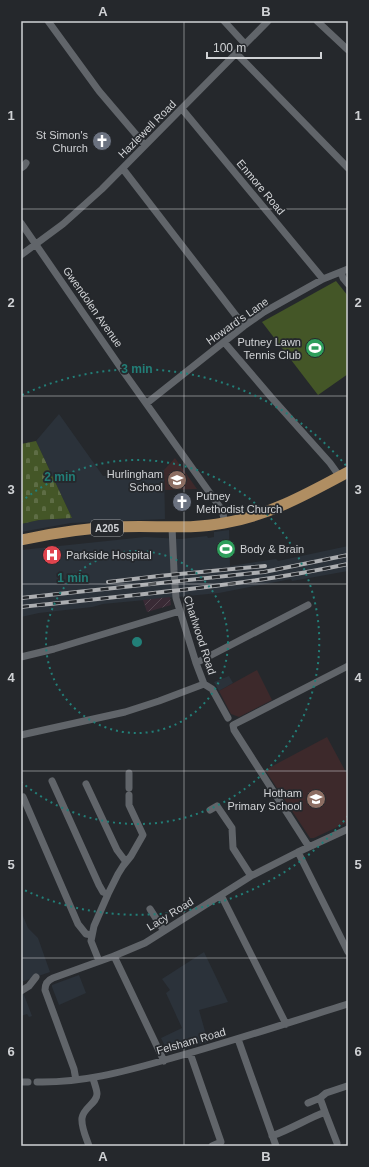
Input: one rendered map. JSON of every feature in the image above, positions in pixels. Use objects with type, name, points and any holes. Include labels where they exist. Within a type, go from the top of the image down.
[{"type":"highway","name":"A205","points":[[21,540],[65,532],[118,527],[200,527],[225,523],[247,518],[268,510],[306,494],[344,474]]},
{"type":"street","points":[[48,21],[99,91],[145,145]]},
{"type":"street","points":[[224,21],[245,44]]},
{"type":"street","name":"Hazlewell Road","points":[[21,255],[36,245],[92,199],[268,21]]},
{"type":"street","points":[[317,21],[348,50]]},
{"type":"street","points":[[236,53],[348,168]]},
{"type":"street","name":"Enmore Road","points":[[182,109],[323,279]]},
{"type":"street","points":[[123,168],[244,326]]},
{"type":"street","name":"Gwendolen Avenue","points":[[21,223],[222,510],[225,523]]},
{"type":"street","points":[[345,271],[343,278],[348,284]]},
{"type":"street","name":"Howard's Lane","points":[[147,403],[244,326],[264,312],[323,279],[345,271]]},
{"type":"street","points":[[224,342],[334,468],[344,474]]},
{"type":"street","name":"Charlwood Road","points":[[172,527],[176,598],[204,684],[212,689],[228,718]]},
{"type":"street","points":[[196,663],[308,605]]},
{"type":"street","points":[[21,657],[54,649],[180,611]]},
{"type":"street","points":[[309,847],[232,725],[348,666]]},
{"type":"street","points":[[21,735],[125,712],[204,684]]},
{"type":"street","points":[[99,961],[92,946],[94,926],[108,894],[143,835],[130,805],[129,773]]},
{"type":"street","points":[[52,782],[98,885],[103,892],[108,894]]},
{"type":"street","points":[[86,784],[117,850],[128,859]]},
{"type":"street","points":[[23,797],[78,924],[86,934],[92,935]]},
{"type":"street","points":[[210,810],[217,806],[232,828],[233,848],[251,876]]},
{"type":"street","name":"Lacy Road","points":[[76,1080],[74,1069],[45,990],[47,982],[52,978],[114,956],[145,943],[251,876],[348,829]]},
{"type":"street","points":[[298,852],[348,952]]},
{"type":"street","points":[[222,895],[286,1024]]},
{"type":"street","points":[[150,909],[164,931]]},
{"type":"street","points":[[114,956],[164,1060]]},
{"type":"street","points":[[21,990],[29,986],[36,977]]},
{"type":"street","name":"Felsham Road","points":[[37,1082],[93,1078],[190,1053],[348,1006]]},
{"type":"street","points":[[238,1039],[276,1146]]},
{"type":"street","points":[[190,1053],[221,1142],[212,1146]]},
{"type":"street","points":[[89,1146],[83,1128],[82,1116],[96,1098],[97,1093],[93,1078]]},
{"type":"street","points":[[308,1103],[320,1098],[326,1093],[347,1086]]},
{"type":"street","points":[[320,1098],[337,1143]]},
{"type":"street","points":[[272,1136],[289,1130],[303,1121],[325,1112]]},
{"type":"shaded area","points":[[59,414],[103,476],[164,470],[165,519],[71,523],[21,532],[21,524],[39,520],[72,518],[36,441]]},
{"type":"shaded area","name":"Hurlingham School","points":[[175,458],[197,489],[165,490],[164,470]]},
{"type":"shaded area","points":[[229,530],[230,566],[276,559],[278,561],[348,546],[348,571],[292,581],[291,579],[219,593],[103,604],[92,607],[39,613],[21,617],[21,550],[145,537],[181,539],[207,536],[208,538],[214,537],[214,532]]},
{"type":"shaded area","points":[[170,597],[171,605],[147,612],[143,600]]},
{"type":"shaded area","points":[[257,670],[272,700],[239,717],[231,714],[219,691]]},
{"type":"shaded area","points":[[229,676],[233,683],[219,691],[214,682]]},
{"type":"shaded area","name":"Hotham Primary School","points":[[327,737],[348,776],[348,822],[314,838],[310,838],[265,770]]},
{"type":"shaded area","points":[[21,911],[28,928],[38,938],[50,972],[21,982]]},
{"type":"shaded area","points":[[204,952],[228,1002],[199,1010],[208,1042],[170,1053],[168,1052],[161,1038],[182,1028],[166,993],[170,990],[162,979]]},
{"type":"shaded area","points":[[79,975],[86,993],[59,1005],[52,985]]},
{"type":"shaded area","points":[[21,987],[32,1016],[29,1017],[27,1014],[21,1016]]},
{"type":"green space","name":"Putney Lawn Tennis Club","points":[[336,281],[348,296],[348,374],[318,395],[262,322]]},
{"type":"green space","points":[[36,441],[72,518],[39,520],[21,524],[21,444]]},
{"type":"railway","points":[[21,598],[264,572],[348,555]]},
{"type":"railway","points":[[21,607],[226,585],[348,564]]},
{"type":"railway","points":[[108,582],[265,566]]},
{"type":"place","name":"St Simon's Church","points":[[102,141]]},
{"type":"place","name":"Putney Lawn Tennis Club","points":[[315,348]]},
{"type":"place","name":"Hurlingham School","points":[[177,480]]},
{"type":"place","name":"Putney Methodist Church","points":[[182,502]]},
{"type":"place","name":"Body & Brain","points":[[226,549]]},
{"type":"place","name":"Parkside Hospital","points":[[52,555]]},
{"type":"place","name":"Hotham Primary School","points":[[316,799]]}]
